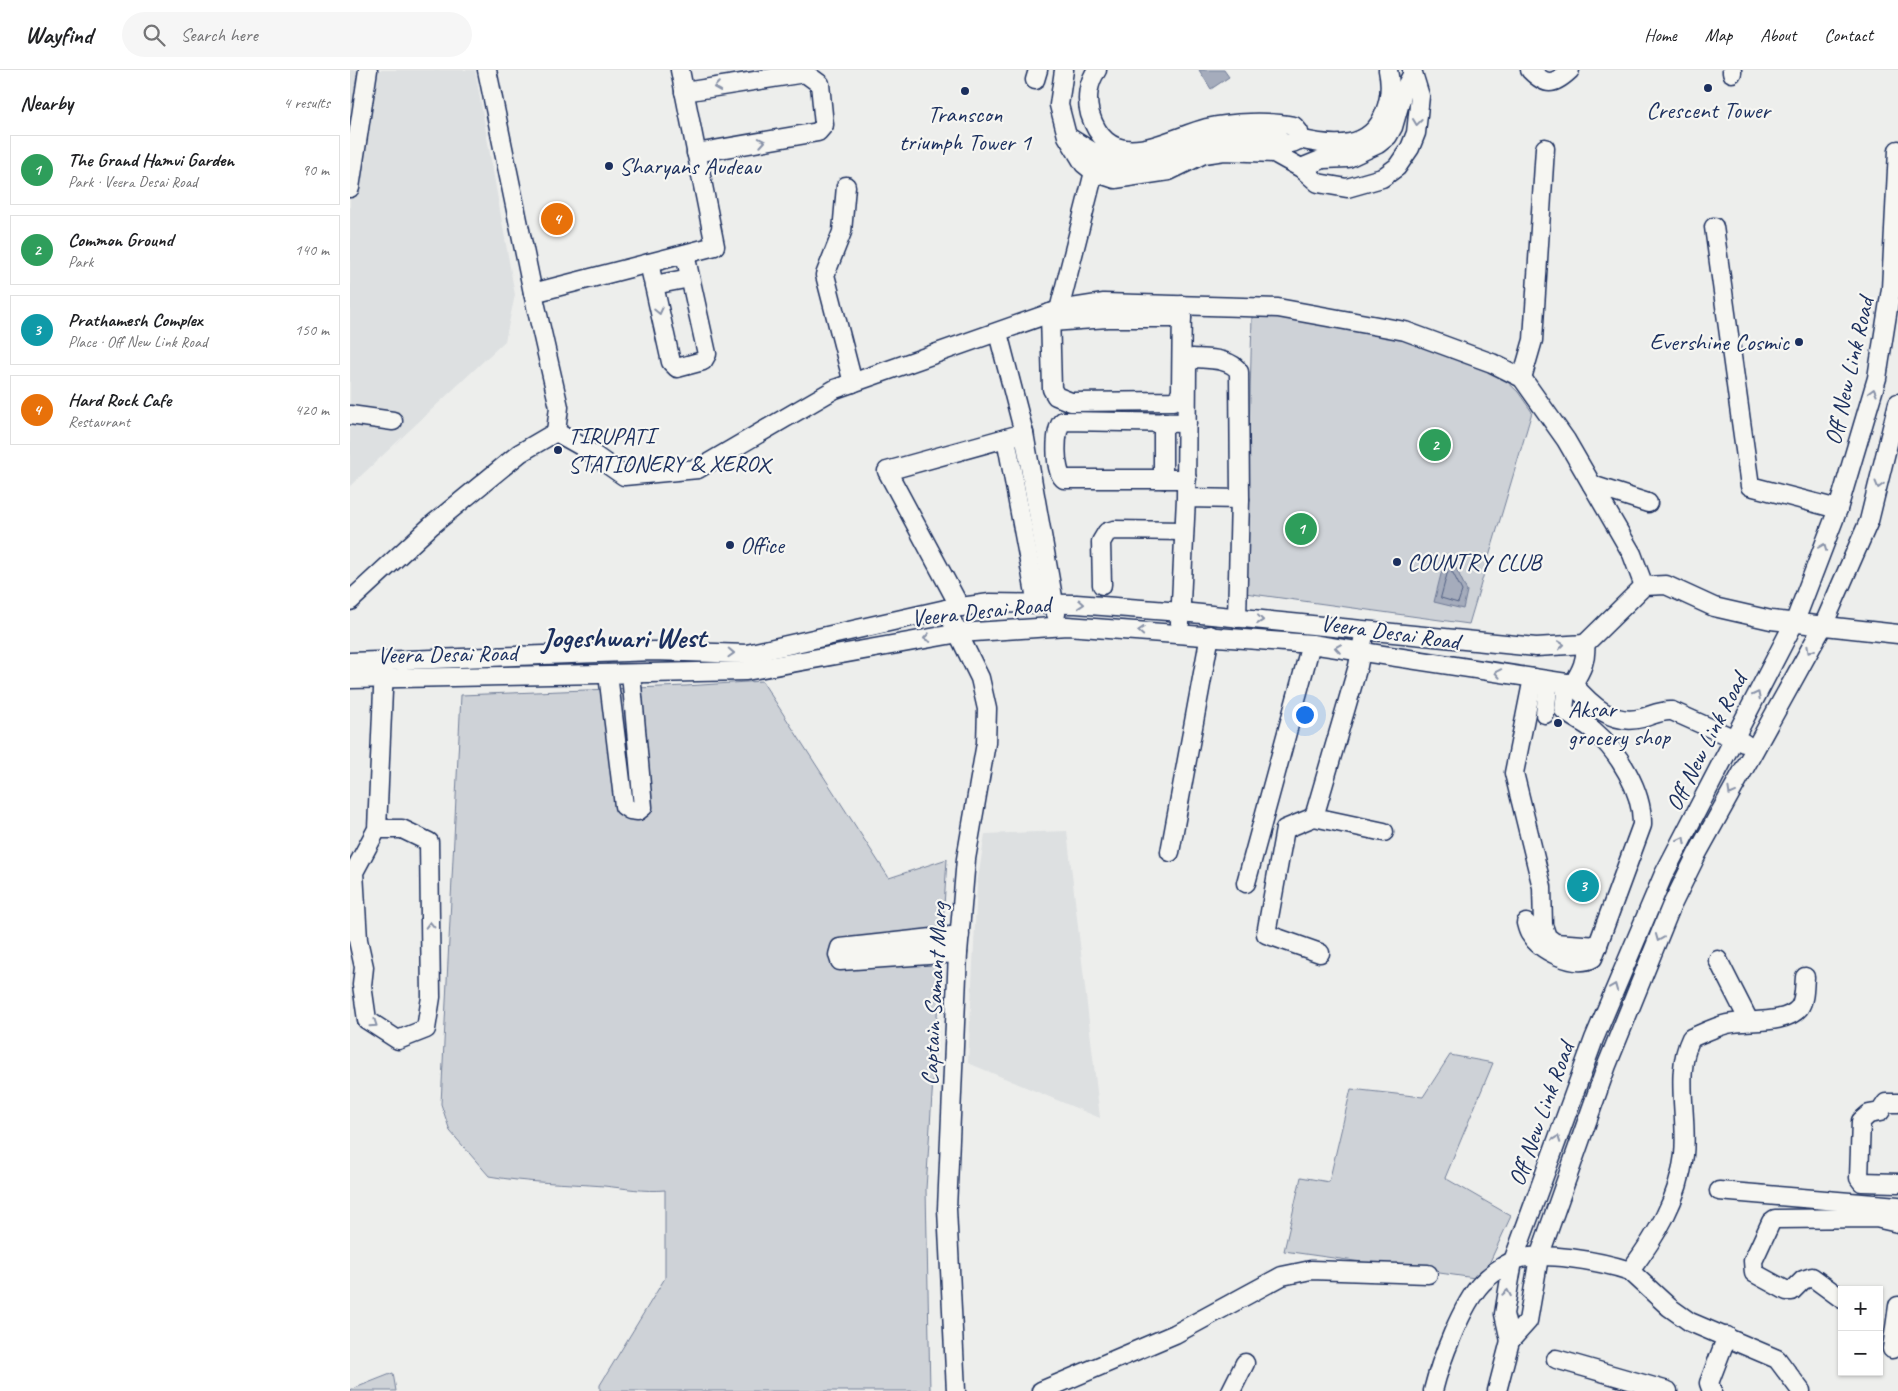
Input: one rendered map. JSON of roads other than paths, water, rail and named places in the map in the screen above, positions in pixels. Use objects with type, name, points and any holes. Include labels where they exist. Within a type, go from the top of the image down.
[{"type":"street","points":[[350,188],[368,70]]},
{"type":"street","points":[[487,70],[533,293],[559,407],[556,432]]},
{"type":"street","points":[[533,293],[715,246],[680,70]]},
{"type":"street","points":[[1064,70],[1059,104],[1067,136],[1084,164],[1094,172],[1115,179],[1169,171],[1204,154],[1224,151],[1274,153],[1301,168],[1318,183],[1347,188],[1365,185],[1382,178],[1397,167],[1410,148],[1418,124],[1420,96],[1412,73]]},
{"type":"street","points":[[1096,70],[1089,85],[1088,101],[1090,113],[1106,121],[1109,127],[1110,143],[1115,147],[1145,150],[1208,128],[1266,122],[1294,126],[1299,132],[1299,140]]},
{"type":"street","points":[[1067,136],[1105,158],[1128,164],[1145,164],[1169,158],[1230,135],[1262,136],[1288,144],[1294,144],[1299,140],[1331,145],[1352,143],[1363,140],[1374,132],[1384,117],[1388,105],[1390,87],[1388,70]]},
{"type":"street","points":[[1530,70],[1542,82],[1548,83],[1570,70]]},
{"type":"street","points":[[684,92],[805,73],[820,84],[824,126],[818,132],[696,153]]},
{"type":"street","points":[[1301,168],[1323,159],[1348,158],[1378,144],[1388,136],[1393,128],[1403,92],[1412,73]]},
{"type":"street","points":[[1522,378],[1533,340],[1545,148]]},
{"type":"street","name":"Off New Link Road","points":[[1497,1391],[1510,1341],[1504,1314],[1513,1261],[1594,1039],[1620,973],[1663,876],[1795,621],[1838,509],[1877,378],[1891,289],[1898,150]]},
{"type":"street","points":[[1094,172],[1053,315],[1052,389],[1062,400],[1071,402],[1173,401],[1179,397],[1181,391],[1182,312]]},
{"type":"street","points":[[846,186],[842,232],[825,275],[853,383]]},
{"type":"street","points":[[1714,227],[1750,486],[1838,509]]},
{"type":"street","points":[[649,263],[671,362],[677,368],[703,361],[707,354],[685,254]]},
{"type":"street","points":[[654,285],[690,278]]},
{"type":"street","points":[[556,432],[581,446],[624,476],[698,469],[835,389],[1053,315],[1104,303],[1182,312],[1278,308],[1405,331],[1492,362],[1522,378],[1566,440],[1632,554],[1644,586]]},
{"type":"street","points":[[998,333],[1024,433],[1055,604],[1056,626]]},
{"type":"street","points":[[1179,634],[1187,479],[1188,366],[1193,358],[1225,362],[1236,366],[1239,372],[1240,499],[1237,618]]},
{"type":"street","name":"Off New Link Road","points":[[1510,1341],[1528,1321],[1539,1257],[1607,1065],[1671,907],[1697,854],[1823,626],[1870,522],[1898,403]]},
{"type":"street","points":[[350,415],[393,420]]},
{"type":"street","points":[[1187,422],[1063,421],[1058,428],[1057,466],[1058,474],[1064,478],[1187,479]]},
{"type":"street","points":[[1163,422],[1163,478]]},
{"type":"street","points":[[350,601],[432,525],[520,453],[556,432]]},
{"type":"street","points":[[1024,433],[1006,438],[1037,604]]},
{"type":"street","name":"Captain Samant Marg","points":[[956,1391],[947,1209],[959,944],[966,859],[986,743],[987,709],[980,678],[959,632],[953,608],[887,471],[1006,438]]},
{"type":"street","points":[[1592,485],[1648,503]]},
{"type":"street","points":[[1186,498],[1240,499]]},
{"type":"street","points":[[1102,585],[1101,542],[1107,532],[1114,530],[1184,532]]},
{"type":"street","points":[[350,662],[654,651],[746,654],[758,660],[953,608],[990,603],[1055,604],[1180,612],[1536,647],[1585,644],[1644,586],[1666,585],[1714,607],[1771,620],[1795,621],[1898,634]]},
{"type":"street","name":"Veera Desai Road","points":[[350,679],[746,671],[758,660],[959,632],[1056,626],[1210,635],[1311,644],[1570,684]]},
{"type":"street","points":[[1314,817],[1362,651],[1364,630]]},
{"type":"street","points":[[1170,852],[1210,635]]},
{"type":"street","points":[[1246,883],[1311,644]]},
{"type":"street","points":[[1526,923],[1530,934],[1537,942],[1561,956],[1588,961],[1593,958],[1640,834],[1642,813],[1634,790],[1611,746],[1590,727],[1571,717],[1564,710],[1570,684],[1584,664],[1586,655],[1585,644]]},
{"type":"street","points":[[454,658],[454,678]]},
{"type":"street","points":[[377,829],[402,829],[429,842],[431,996],[426,1029],[398,1040],[367,1020],[362,984],[364,967],[358,940],[354,872],[377,829],[384,661]]},
{"type":"street","points":[[608,674],[624,806],[638,811],[643,807],[631,674]]},
{"type":"street","points":[[1541,680],[1514,773],[1542,887],[1543,925],[1546,937],[1555,943],[1598,946]]},
{"type":"street","points":[[1541,680],[1545,714]]},
{"type":"street","points":[[1570,684],[1603,712],[1621,719],[1633,720],[1664,710],[1672,711],[1756,748]]},
{"type":"street","points":[[1320,953],[1266,934],[1285,829],[1314,817],[1384,832]]},
{"type":"street","points":[[959,944],[840,961],[838,955],[840,948],[959,944]]},
{"type":"street","points":[[1718,960],[1749,1021]]},
{"type":"street","points":[[1630,1271],[1649,1245],[1675,1195],[1684,1154],[1683,1053],[1691,1038],[1728,1024],[1775,1019],[1792,1013],[1799,1007],[1804,996],[1805,977]]},
{"type":"street","points":[[1898,1104],[1886,1103],[1880,1112],[1869,1114],[1861,1121],[1859,1178],[1862,1182],[1898,1183]]},
{"type":"street","points":[[1719,1191],[1853,1210],[1898,1223]]},
{"type":"street","points":[[1838,1296],[1812,1278],[1803,1280],[1792,1291],[1786,1291],[1754,1273],[1753,1261],[1771,1222],[1775,1219],[1898,1206]]},
{"type":"street","points":[[1433,1391],[1438,1370],[1468,1303],[1482,1283],[1513,1261],[1531,1256],[1589,1260],[1630,1271],[1669,1307],[1690,1322],[1778,1359],[1802,1391]]},
{"type":"street","points":[[1041,1391],[1175,1334],[1282,1276],[1311,1270],[1428,1274]]},
{"type":"street","points":[[1890,1348],[1898,1306]]},
{"type":"street","points":[[1712,1391],[1709,1383],[1727,1336]]},
{"type":"street","points":[[1556,1359],[1644,1387],[1668,1391]]},
{"type":"street","points":[[1231,1391],[1245,1363]]},
{"type":"water","points":[[1199,70],[1224,70],[1229,77],[1211,89]]},
{"type":"water","points":[[1443,566],[1456,568],[1467,591],[1463,609],[1434,602]]},
{"type":"place","name":"Crescent Tower","points":[[1708,88]]},
{"type":"place","name":"Transcon triumph Tower 1","points":[[965,91]]},
{"type":"place","name":"Sharyans Audeau","points":[[609,166]]},
{"type":"place","name":"Hard Rock Cafe","points":[[557,219]]},
{"type":"place","name":"Evershine Cosmic","points":[[1799,342]]},
{"type":"place","name":"Common Ground","points":[[1435,445]]},
{"type":"place","name":"TIRUPATI STATIONERY & XEROX","points":[[558,450]]},
{"type":"place","name":"The Grand Hamvi Garden","points":[[1301,529]]},
{"type":"place","name":"Office","points":[[730,545]]},
{"type":"place","name":"COUNTRY CLUB","points":[[1397,562]]},
{"type":"place","name":"Aksar grocery shop","points":[[1558,723]]},
{"type":"place","name":"Prathamesh Complex","points":[[1583,886]]},
{"type":"district","name":"Jogeshwari West","points":[[624,637]]}]
